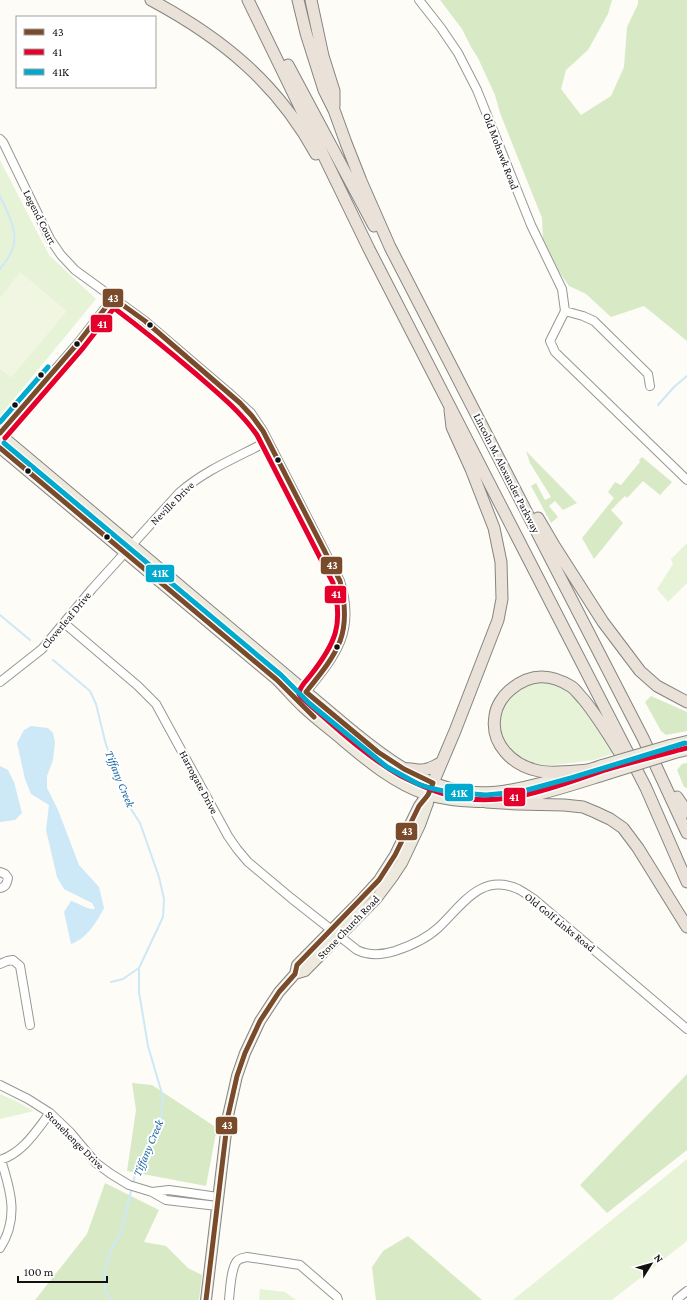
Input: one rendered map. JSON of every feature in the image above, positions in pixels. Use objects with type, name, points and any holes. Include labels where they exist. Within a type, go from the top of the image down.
[{"type":"highway","points":[[151,0],[183,17],[221,44],[241,60],[265,83],[297,124],[313,149],[369,249]]},
{"type":"highway","points":[[248,0],[369,249]]},
{"type":"highway","points":[[256,0],[288,66],[375,228],[390,247]]},
{"type":"highway","points":[[298,0],[306,33],[324,90],[334,110]]},
{"type":"highway","points":[[311,0],[323,56],[334,91],[334,110]]},
{"type":"highway","name":"Lincoln M. Alexander Parkway","points":[[334,110],[361,181],[390,247],[643,738],[687,833]]},
{"type":"highway","name":"Lincoln M. Alexander Parkway","points":[[369,249],[646,788],[687,882]]},
{"type":"highway","points":[[433,783],[498,620],[502,599],[501,562],[494,528],[471,469],[452,427],[449,404]]},
{"type":"highway","points":[[510,479],[522,490],[577,582],[603,622],[640,670],[657,686],[687,702]]},
{"type":"highway","points":[[588,770],[541,772],[519,764],[505,753],[498,742],[494,729],[494,715],[506,694],[526,679],[539,676],[556,678],[573,688],[599,720],[634,775],[646,788]]},
{"type":"highway","points":[[643,738],[651,746],[669,783],[687,812]]},
{"type":"highway","points":[[404,769],[412,768],[429,770],[441,763]]},
{"type":"highway","points":[[486,802],[564,804],[583,807],[610,819],[623,828],[638,848],[687,927]]},
{"type":"main road","points":[[0,434],[277,680],[304,708],[362,757],[389,776],[410,787],[428,795],[446,799],[486,802],[521,799],[608,774],[672,749],[687,741]]},
{"type":"main road","points":[[0,448],[128,548],[378,752],[404,769],[433,783],[448,788],[471,792],[511,790],[602,765],[672,749],[687,750]]},
{"type":"main road","points":[[428,795],[433,783]]},
{"type":"main road","name":"Stone Church Road","points":[[206,1300],[228,1116],[242,1060],[254,1031],[279,992],[295,974],[297,965],[368,892],[385,872],[402,842],[419,806],[428,795]]},
{"type":"main road","name":"Stone Church Road","points":[[295,974],[305,971],[377,898],[402,863],[420,824],[428,803],[428,795]]},
{"type":"street","name":"Old Mohawk Road","points":[[419,0],[454,47],[477,90],[530,225],[548,264],[562,289],[565,310]]},
{"type":"street","name":"Legend Court","points":[[0,139],[3,142],[56,249],[75,270],[145,321],[240,403],[254,418],[263,431],[340,581],[346,601],[346,624],[338,647],[331,660],[306,692]]},
{"type":"street","points":[[0,434],[78,343],[113,298]]},
{"type":"street","points":[[650,386],[648,374],[594,321],[565,310],[550,341],[555,352],[687,480]]},
{"type":"street","name":"Neville Drive","points":[[128,548],[188,484],[208,471],[268,441]]},
{"type":"street","name":"Cloverleaf Drive","points":[[0,682],[42,649],[128,548]]},
{"type":"street","name":"Harrogate Drive","points":[[64,623],[141,689],[156,704],[237,849],[254,867],[339,936]]},
{"type":"street","points":[[0,872],[5,874],[8,878],[4,887],[0,888]]},
{"type":"street","name":"Old Golf Links Road","points":[[339,936],[357,950],[367,954],[378,955],[409,947],[432,932],[461,903],[475,892],[493,885],[505,885],[518,889],[534,899],[687,1028]]},
{"type":"street","points":[[0,964],[14,960],[20,966],[30,1025]]},
{"type":"street","name":"Stonehenge Drive","points":[[0,1085],[28,1099],[50,1113],[70,1132],[96,1163],[129,1185],[152,1192],[166,1200],[218,1202]]},
{"type":"street","points":[[0,1248],[9,1230],[12,1208],[11,1196],[1,1160],[10,1157],[20,1149],[50,1113]]},
{"type":"street","points":[[229,1300],[234,1267],[237,1261],[247,1257],[300,1265],[337,1296],[338,1300]]},
{"type":"street","points":[[677,1299],[687,1291]]},
{"type":"green space","points":[[440,0],[612,0],[608,14],[588,50],[566,70],[561,89],[581,115],[611,96],[624,67],[627,27],[638,4],[638,0],[687,0],[687,341],[644,306],[611,317],[586,294],[569,286],[553,263],[543,240],[542,218],[500,113],[495,95],[478,58],[462,29]]},
{"type":"green space","points":[[0,160],[49,255],[96,299],[0,416]]},
{"type":"green space","points":[[20,272],[67,311],[11,378],[0,369],[0,298]]},
{"type":"green space","points":[[526,451],[577,503],[563,510],[555,501],[549,506],[558,517],[551,523],[531,486],[536,483],[545,500],[551,497],[530,463]]},
{"type":"green space","points":[[642,457],[672,482],[660,495],[643,481],[627,498],[625,496],[611,510],[623,523],[594,559],[582,538],[614,498],[608,492],[615,482],[621,485],[640,462],[639,460]]},
{"type":"green space","points":[[687,543],[687,583],[668,602],[657,589],[673,564],[671,559]]},
{"type":"green space","points":[[537,679],[566,687],[583,703],[615,753],[594,760],[547,766],[545,768],[533,765],[520,758],[507,746],[500,733],[498,715],[511,691]]},
{"type":"green space","points":[[651,696],[687,712],[687,731],[666,735],[661,731],[645,702]]},
{"type":"green space","points":[[687,763],[687,788],[684,787],[677,770],[682,764]]},
{"type":"green space","points":[[687,1074],[687,1150],[607,1213],[580,1185]]},
{"type":"green space","points":[[132,1083],[152,1085],[217,1128],[206,1186],[127,1171],[136,1110]]},
{"type":"green space","points":[[0,1094],[18,1102],[34,1111],[0,1119]]},
{"type":"green space","points":[[687,1159],[687,1241],[612,1300],[513,1300]]},
{"type":"green space","points":[[105,1183],[159,1210],[144,1242],[166,1246],[188,1268],[202,1275],[199,1300],[35,1300],[87,1234]]},
{"type":"green space","points":[[408,1236],[482,1300],[376,1300],[372,1267],[383,1251]]},
{"type":"green space","points":[[260,1289],[285,1292],[296,1300],[259,1300]]},
{"type":"water","points":[[31,726],[48,728],[53,733],[55,742],[53,760],[47,776],[47,788],[58,810],[79,865],[99,887],[104,908],[98,919],[86,934],[71,944],[64,912],[71,901],[95,909],[92,903],[64,889],[57,877],[46,830],[49,805],[31,794],[25,779],[17,743],[24,730]]},
{"type":"water","points":[[0,766],[8,770],[14,782],[22,813],[15,820],[0,822]]},
{"type":"waterway","name":"Tiffany Creek","points":[[0,196],[14,230],[14,243],[11,253],[0,269]]},
{"type":"waterway","points":[[658,405],[674,387],[687,376]]},
{"type":"waterway","name":"Tiffany Creek","points":[[0,615],[30,640]]},
{"type":"waterway","name":"Tiffany Creek","points":[[53,660],[90,691],[96,704],[106,745],[125,787],[127,803],[140,823],[159,877],[164,899],[163,917],[139,968],[123,979],[111,982]]},
{"type":"waterway","name":"Tiffany Creek","points":[[133,1183],[136,1170],[147,1154],[149,1141],[161,1116],[163,1097],[148,1046],[139,992],[139,968]]},
{"type":"waterway","name":"Tiffany Creek","points":[[111,1300],[105,1291],[104,1273],[111,1250],[121,1233],[132,1187]]},
{"type":"transit line","name":"43","points":[[0,433],[78,343],[113,298],[145,321],[240,403],[252,416],[263,431],[340,581],[344,599],[345,615],[340,641],[327,665],[306,692],[378,752],[404,769],[433,783],[428,795],[419,806],[395,855],[379,880],[297,965],[295,974],[279,992],[260,1021],[245,1053],[237,1076],[228,1116],[206,1300]]},
{"type":"transit line","name":"41","points":[[5,438],[83,348],[114,308],[166,349],[220,395],[236,410],[257,435],[333,583],[336,597],[338,610],[337,622],[332,643],[319,664],[301,687],[299,694],[349,739],[374,759],[401,776],[432,790],[452,796],[491,800],[511,798],[549,789],[605,770],[687,748]]},
{"type":"transit line","name":"41K","points":[[0,422],[48,367]]},
{"type":"transit line","name":"41K","points":[[4,443],[281,675],[309,703],[387,767],[418,784],[448,792],[486,795],[520,792],[685,743]]},
{"type":"transit line","name":"43","points":[[0,448],[277,680],[314,717]]}]
